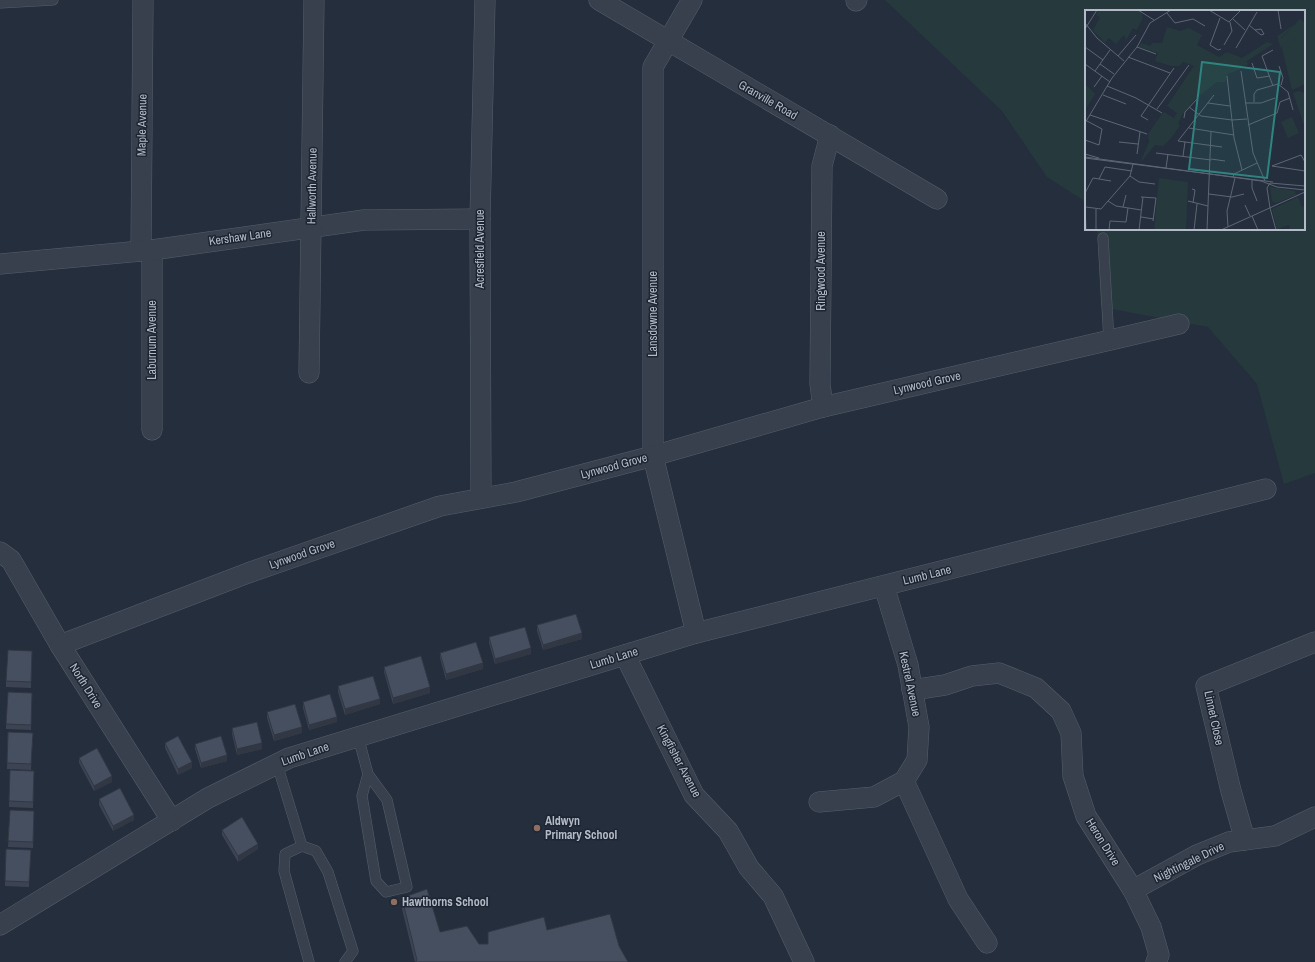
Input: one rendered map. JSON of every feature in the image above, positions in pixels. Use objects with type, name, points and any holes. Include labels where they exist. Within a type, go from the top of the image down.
[{"type":"street","name":"Maple Avenue","points":[[143,0],[146,250]]},
{"type":"street","name":"Hallworth Avenue","points":[[309,373],[314,0]]},
{"type":"street","name":"Acresfield Avenue","points":[[481,498],[480,219],[485,0]]},
{"type":"street","name":"Granville Road","points":[[599,0],[666,41],[938,199]]},
{"type":"street","name":"Lansdowne Avenue","points":[[692,0],[666,41],[653,67],[653,456],[696,633]]},
{"type":"street","name":"Ringwood Avenue","points":[[823,407],[820,384],[822,166],[830,135]]},
{"type":"street","name":"Kershaw Lane","points":[[0,264],[146,250],[364,220],[480,219]]},
{"type":"street","name":"Laburnum Avenue","points":[[146,250],[152,430]]},
{"type":"street","name":"Lynwood Grove","points":[[60,645],[248,574],[440,506],[516,492],[653,456],[823,407],[1179,324]]},
{"type":"street","name":"Lumb Lane","points":[[0,925],[208,798],[289,758],[696,633],[1266,489]]},
{"type":"street","name":"North Drive","points":[[0,552],[11,560],[60,645],[172,821]]},
{"type":"street","name":"Kestrel Avenue","points":[[884,586],[908,665],[919,728],[917,760],[904,781]]},
{"type":"street","name":"Linnet Close","points":[[1245,840],[1231,792],[1206,686],[1315,642]]},
{"type":"street","name":"Kingfisher Avenue","points":[[625,655],[694,795],[728,831],[749,868],[773,896],[804,962]]},
{"type":"street","name":"Heron Drive","points":[[912,690],[945,685],[972,676],[999,673],[1036,688],[1061,711],[1070,733],[1074,776],[1086,816],[1133,890],[1151,927],[1159,954],[1156,962]]},
{"type":"street","points":[[819,802],[874,797],[904,781],[958,899],[987,943]]},
{"type":"street","name":"Nightingale Drive","points":[[1133,890],[1196,855],[1230,842],[1275,836],[1315,817]]},
{"type":"lane","points":[[0,2],[54,0]]},
{"type":"lane","points":[[1103,238],[1109,341]]},
{"type":"lane","points":[[358,736],[368,774],[387,800],[407,887],[386,892],[376,881],[362,796],[368,774]]},
{"type":"lane","points":[[277,764],[302,846]]},
{"type":"lane","points":[[309,962],[284,870],[285,854],[302,846],[316,851],[328,872],[353,951],[345,962]]},
{"type":"green space","points":[[885,0],[1315,0],[1315,473],[1284,484],[1257,384],[1208,327],[1101,307],[1097,230],[1305,230],[1305,10],[1085,10],[1085,201],[1047,177],[1002,111]]},
{"type":"building","points":[[576,614],[582,633],[543,645],[537,625]]},
{"type":"building","points":[[525,627],[531,648],[495,659],[489,637]]},
{"type":"building","points":[[476,642],[483,663],[446,674],[440,653]]},
{"type":"building","points":[[8,650],[32,651],[31,682],[6,681]]},
{"type":"building","points":[[421,656],[430,687],[393,698],[384,667]]},
{"type":"building","points":[[373,676],[380,699],[345,709],[338,686]]},
{"type":"building","points":[[8,692],[32,693],[31,725],[6,724]]},
{"type":"building","points":[[330,694],[337,717],[309,725],[303,702]]},
{"type":"building","points":[[295,704],[302,727],[274,735],[267,712]]},
{"type":"building","points":[[257,722],[262,743],[237,749],[232,728]]},
{"type":"building","points":[[8,732],[33,733],[31,764],[7,763]]},
{"type":"building","points":[[178,736],[192,762],[178,769],[165,743]]},
{"type":"building","points":[[221,736],[227,755],[201,763],[195,744]]},
{"type":"building","points":[[97,748],[112,776],[94,786],[79,758]]},
{"type":"building","points":[[10,770],[34,771],[33,802],[9,801]]},
{"type":"building","points":[[120,788],[134,815],[113,826],[99,799]]},
{"type":"building","points":[[10,810],[34,811],[33,842],[8,841]]},
{"type":"building","points":[[242,817],[258,844],[238,856],[222,830]]},
{"type":"building","points":[[6,849],[31,850],[29,882],[5,881]]},
{"type":"building","points":[[427,889],[440,932],[467,926],[479,944],[488,944],[488,932],[544,917],[547,930],[610,914],[619,946],[628,962],[415,962],[417,960],[402,898]]},
{"type":"place","name":"Aldwyn Primary School","points":[[537,828]]},
{"type":"place","name":"Hawthorns School","points":[[394,902]]}]
